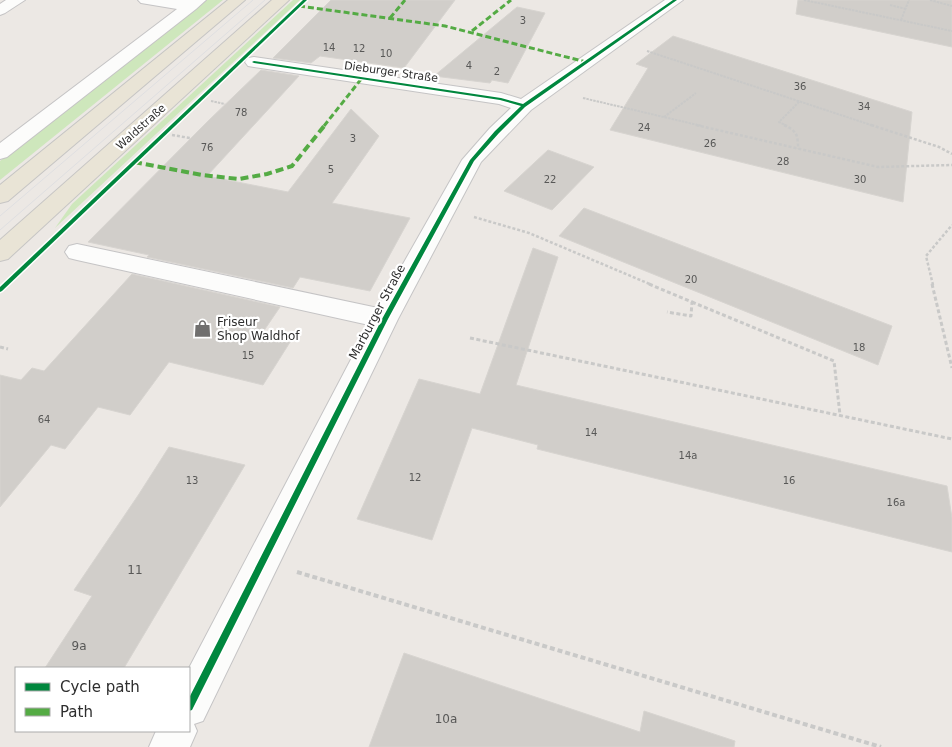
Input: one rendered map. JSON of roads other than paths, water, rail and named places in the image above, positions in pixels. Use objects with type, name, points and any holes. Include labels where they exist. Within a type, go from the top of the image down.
[{"type":"main road","points":[[0,196],[237,0]]},
{"type":"main road","name":"Waldstraße","points":[[0,253],[281,0]]},
{"type":"street","points":[[0,10],[16,0]]},
{"type":"street","points":[[146,0],[195,3]]},
{"type":"street","name":"Marburger Straße","points":[[190,705],[385,318],[472,160],[524,106],[675,0]]},
{"type":"street","points":[[0,153],[195,3]]},
{"type":"street","name":"Dieburger Straße","points":[[254,62],[501,99],[524,106]]},
{"type":"street","name":"Marburger Straße","points":[[78,252],[385,318]]},
{"type":"street","points":[[169,747],[176,732]]},
{"type":"tram line","points":[[0,216],[253,0]]},
{"type":"tram line","points":[[0,230],[265,0]]},
{"type":"place","name":"Friseur Shop Waldhof","points":[[203,329]]}]
